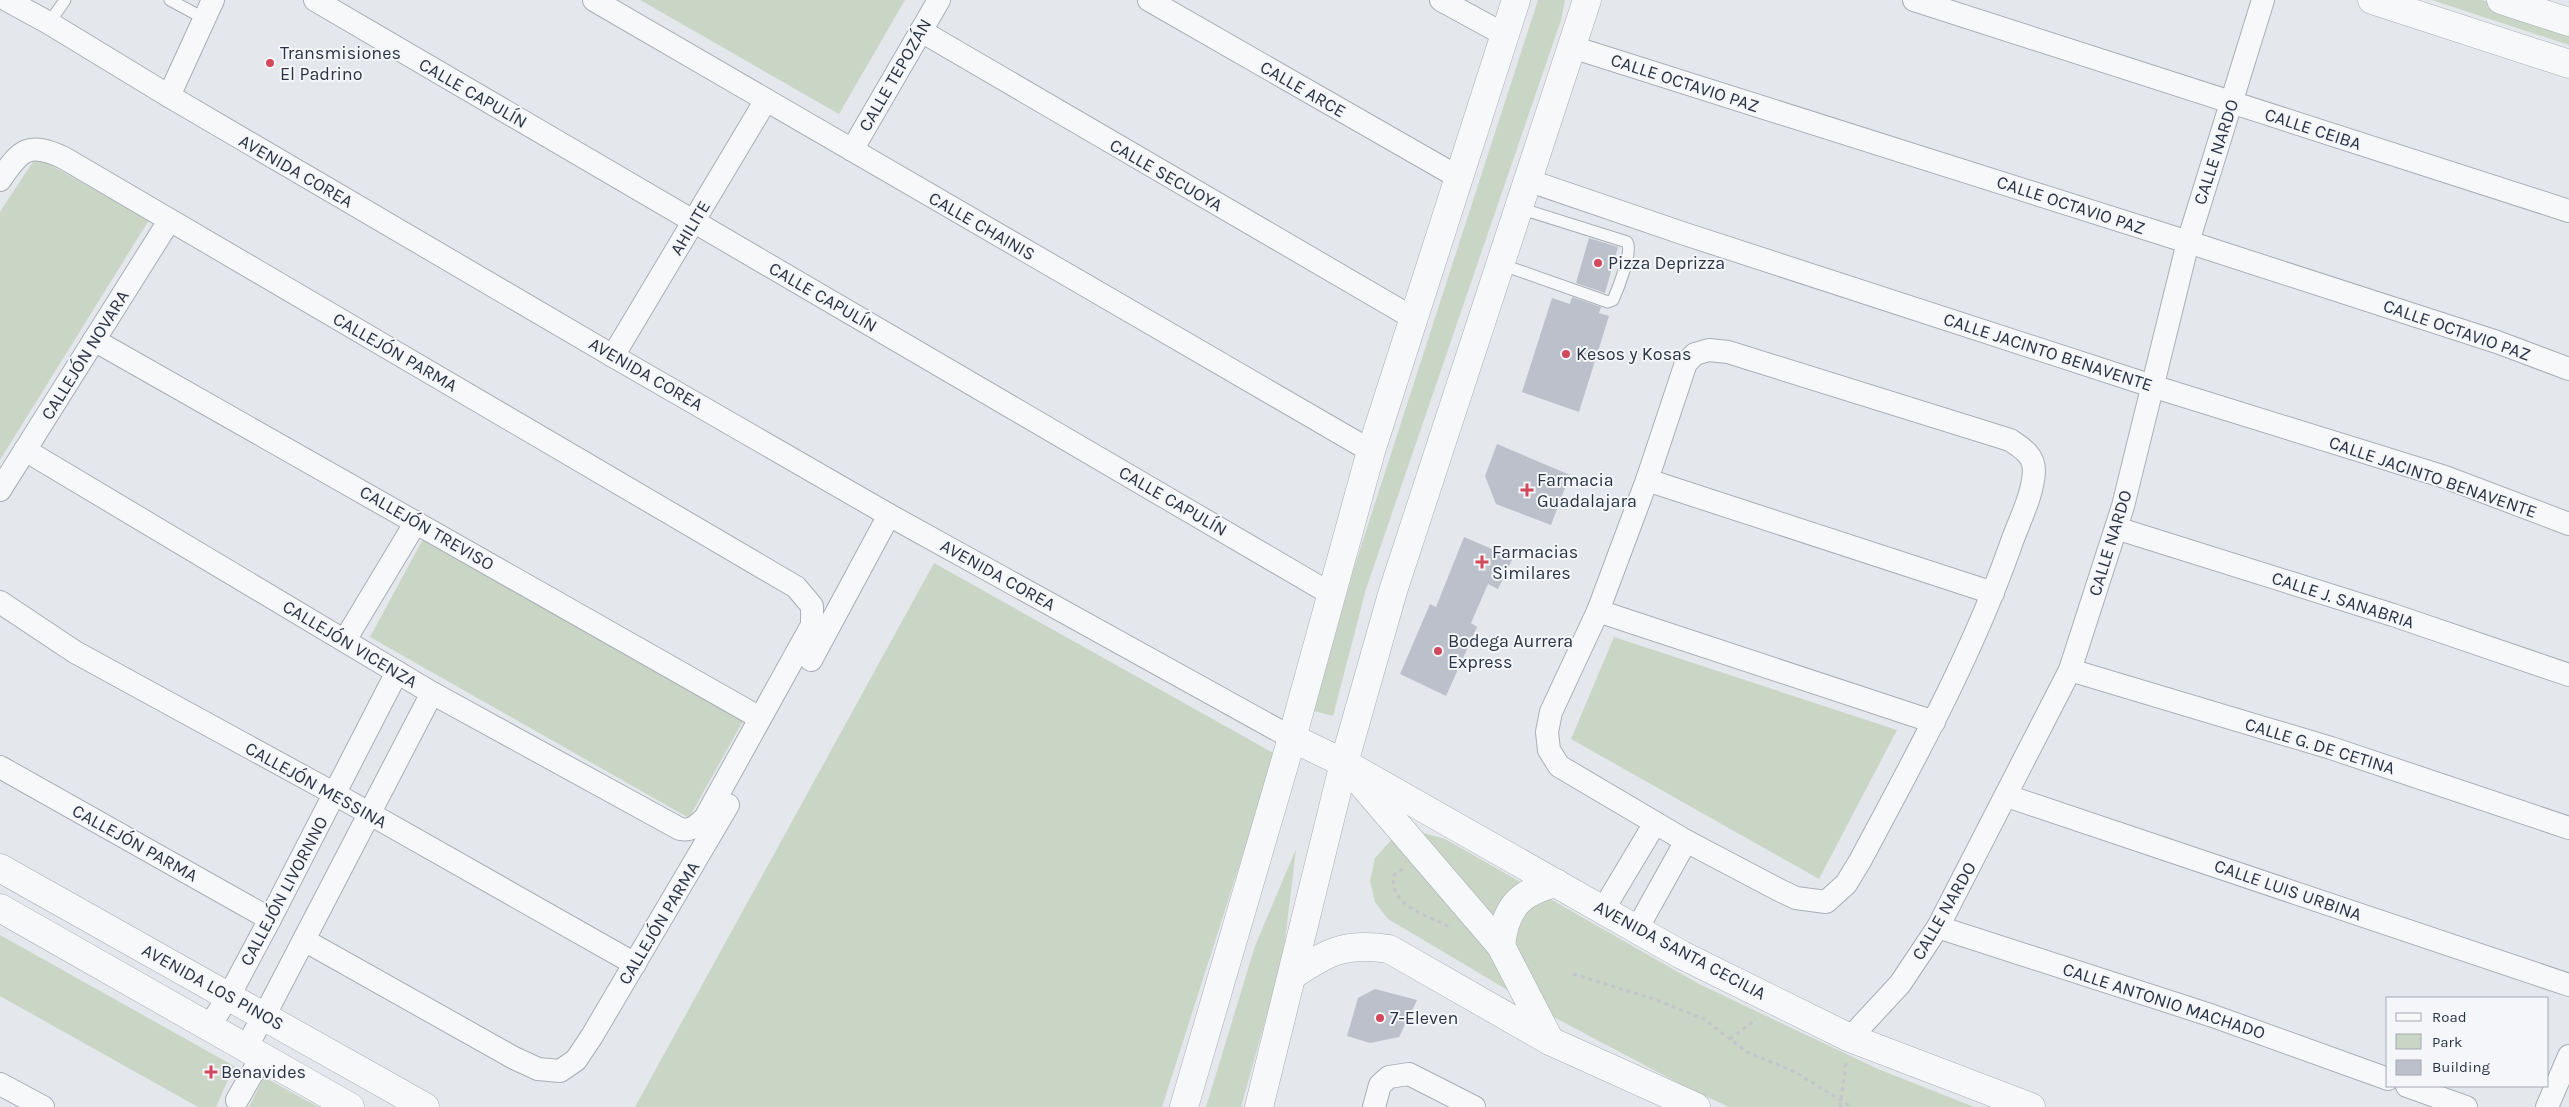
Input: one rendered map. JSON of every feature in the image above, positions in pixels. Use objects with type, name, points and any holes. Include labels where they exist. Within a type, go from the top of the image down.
[{"type":"street","name":"AVENIDA COREA","points":[[7,0],[50,23],[169,96],[613,356],[889,515],[1292,738]]},
{"type":"street","name":"CALLE CAPULÍN","points":[[315,0],[1331,594]]},
{"type":"street","name":"CALLE TEPOZÁN","points":[[852,150],[939,0]]},
{"type":"street","name":"CALLE ARCE","points":[[1149,0],[1458,177]]},
{"type":"street","points":[[1441,0],[1505,35]]},
{"type":"street","points":[[1184,1107],[1292,738],[1371,450],[1516,0]]},
{"type":"street","points":[[1259,1107],[1344,763],[1393,591],[1587,0]]},
{"type":"street","name":"CALLE CEIBA","points":[[1914,0],[2569,211]]},
{"type":"street","name":"CALLE NARDO","points":[[1850,1038],[1900,984],[1938,928],[2070,670],[2116,528],[2188,242],[2263,0]]},
{"type":"street","points":[[2372,0],[2569,64]]},
{"type":"street","points":[[2501,0],[2569,22]]},
{"type":"street","name":"CALLE CHAINIS","points":[[606,3],[766,100],[1371,450]]},
{"type":"street","points":[[169,96],[209,9]]},
{"type":"street","name":"CALLE SECUOYA","points":[[921,31],[1413,318]]},
{"type":"street","name":"CALLE OCTAVIO PAZ","points":[[1572,47],[2188,242],[2497,342],[2569,369]]},
{"type":"street","name":"AHILITE","points":[[613,356],[766,100]]},
{"type":"street","name":"CALLEJÓN PARMA","points":[[0,180],[14,158],[24,150],[38,148],[64,158],[796,587],[812,606],[812,625],[705,818],[689,831],[680,829]]},
{"type":"street","name":"CALLE JACINTO BENAVENTE","points":[[1527,180],[1685,234],[2152,386],[2446,477],[2569,524]]},
{"type":"street","name":"CALLEJÓN NOVARA","points":[[0,490],[169,221]]},
{"type":"street","name":"CALLEJÓN TREVISO","points":[[94,340],[760,718]]},
{"type":"street","points":[[1709,350],[1728,352],[2010,440],[2028,451],[2034,469],[2031,488],[1993,594],[1966,656],[1934,722],[1856,869],[1846,884],[1826,902],[1812,902],[1796,898],[1686,841],[1559,766],[1549,750],[1547,732],[1552,712],[1598,611],[1647,480],[1686,363],[1695,354],[1709,350]]},
{"type":"street","name":"CALLEJÓN VICENZA","points":[[25,450],[432,693],[680,829]]},
{"type":"street","points":[[1647,480],[1993,594]]},
{"type":"street","name":"CALLEJÓN PARMA","points":[[304,940],[514,1058],[538,1069],[560,1071],[576,1060],[635,964],[774,726],[889,515]]},
{"type":"street","points":[[345,640],[416,522]]},
{"type":"street","name":"CALLE J. SANABRIA","points":[[2116,528],[2392,616],[2569,676]]},
{"type":"street","name":"CALLEJÓN MESSINA","points":[[0,602],[75,652],[335,794],[635,964]]},
{"type":"street","points":[[1598,611],[1934,722]]},
{"type":"street","name":"CALLE G. DE CETINA","points":[[2070,670],[2331,748],[2569,828]]},
{"type":"street","name":"CALLEJÓN LIVORNNO","points":[[208,1028],[229,996],[270,919],[397,672]]},
{"type":"street","points":[[237,1100],[264,1016],[432,693]]},
{"type":"street","name":"AVENIDA SANTA CECILIA","points":[[1292,738],[1344,763],[1682,955],[1850,1038],[2031,1107]]},
{"type":"street","points":[[1344,763],[1497,942],[1550,1042]]},
{"type":"street","name":"CALLEJÓN PARMA","points":[[0,767],[270,919]]},
{"type":"street","name":"CALLE LUIS URBINA","points":[[2007,796],[2569,985]]},
{"type":"street","points":[[1603,910],[1655,823]]},
{"type":"street","points":[[1637,929],[1686,841]]},
{"type":"street","name":"AVENIDA LOS PINOS","points":[[0,868],[426,1107]]},
{"type":"street","points":[[1497,942],[1510,910],[1522,897],[1538,887],[1556,883]]},
{"type":"street","name":"AVENIDA LOS PINOS","points":[[0,908],[208,1028],[350,1107]]},
{"type":"street","name":"CALLE ANTONIO MACHADO","points":[[1938,928],[2213,1016],[2386,1078]]},
{"type":"street","points":[[1293,975],[1324,954],[1344,948],[1368,946],[1389,949],[1550,1042],[1696,1107]]},
{"type":"street","points":[[2547,1107],[2569,1056]]},
{"type":"street","points":[[1374,1107],[1380,1085],[1389,1077],[1399,1074],[1409,1074],[1474,1107]]},
{"type":"street","points":[[0,1084],[43,1107]]},
{"type":"street","points":[[2410,1087],[2466,1107]]},
{"type":"lane","points":[[50,23],[65,0]]},
{"type":"lane","points":[[170,0],[209,9]]},
{"type":"lane","points":[[1500,264],[1608,302],[1613,300],[1630,249],[1627,242],[1518,208]]},
{"type":"path","points":[[1409,869],[1401,869],[1394,875],[1392,885],[1397,896],[1406,904],[1458,931],[1497,942]]},
{"type":"path","points":[[1573,974],[1654,999],[1704,1019],[1747,1052],[1795,1072],[1852,1107]]},
{"type":"path","points":[[1840,1107],[1850,1038]]},
{"type":"green space","points":[[640,0],[905,0],[839,114]]},
{"type":"green space","points":[[1538,0],[1565,0],[1561,20],[1366,589],[1333,716],[1314,711],[1354,568]]},
{"type":"green space","points":[[2432,0],[2482,0],[2569,28],[2569,45]]},
{"type":"green space","points":[[36,157],[149,220],[0,460],[0,212]]},
{"type":"green space","points":[[423,539],[743,721],[689,818],[370,637]]},
{"type":"green space","points":[[934,563],[1275,754],[1162,1107],[635,1107]]},
{"type":"green space","points":[[1614,637],[1897,730],[1819,879],[1571,739]]},
{"type":"green space","points":[[1416,831],[1445,839],[1699,984],[1878,1069],[1974,1107],[1729,1107],[1682,1085],[1548,1014],[1388,919],[1375,902],[1370,881],[1375,858],[1393,838]]},
{"type":"green space","points":[[1296,849],[1283,957],[1241,1107],[1206,1107],[1255,946]]},
{"type":"green space","points":[[0,935],[234,1066],[216,1107],[198,1107],[0,996]]},
{"type":"green space","points":[[264,1077],[318,1107],[249,1107]]},
{"type":"building","name":"Pizza Deprizza","points":[[1589,238],[1618,247],[1605,293],[1576,283]]},
{"type":"building","name":"Kesos y Kosas","points":[[1572,297],[1601,307],[1599,313],[1609,316],[1579,412],[1522,392],[1552,298],[1570,304]]},
{"type":"building","name":"Farmacia Guadalajara","points":[[1497,444],[1570,475],[1551,525],[1496,504],[1485,476]]},
{"type":"building","points":[[1464,537],[1513,558],[1498,589],[1488,584],[1471,623],[1477,627],[1446,696],[1400,674],[1430,604],[1436,607]]},
{"type":"building","name":"7-Eleven","points":[[1375,989],[1417,1000],[1399,1037],[1370,1043],[1347,1036],[1358,998]]},
{"type":"place","name":"Transmisiones El Padrino","points":[[270,63]]},
{"type":"place","name":"Pizza Deprizza","points":[[1598,263]]},
{"type":"place","name":"Kesos y Kosas","points":[[1566,354]]},
{"type":"place","name":"Farmacia Guadalajara","points":[[1527,490]]},
{"type":"place","name":"Farmacias Similares","points":[[1482,562]]},
{"type":"place","name":"Bodega Aurrera Express","points":[[1438,651]]},
{"type":"place","name":"7-Eleven","points":[[1380,1018]]},
{"type":"place","name":"Benavides","points":[[211,1072]]}]
